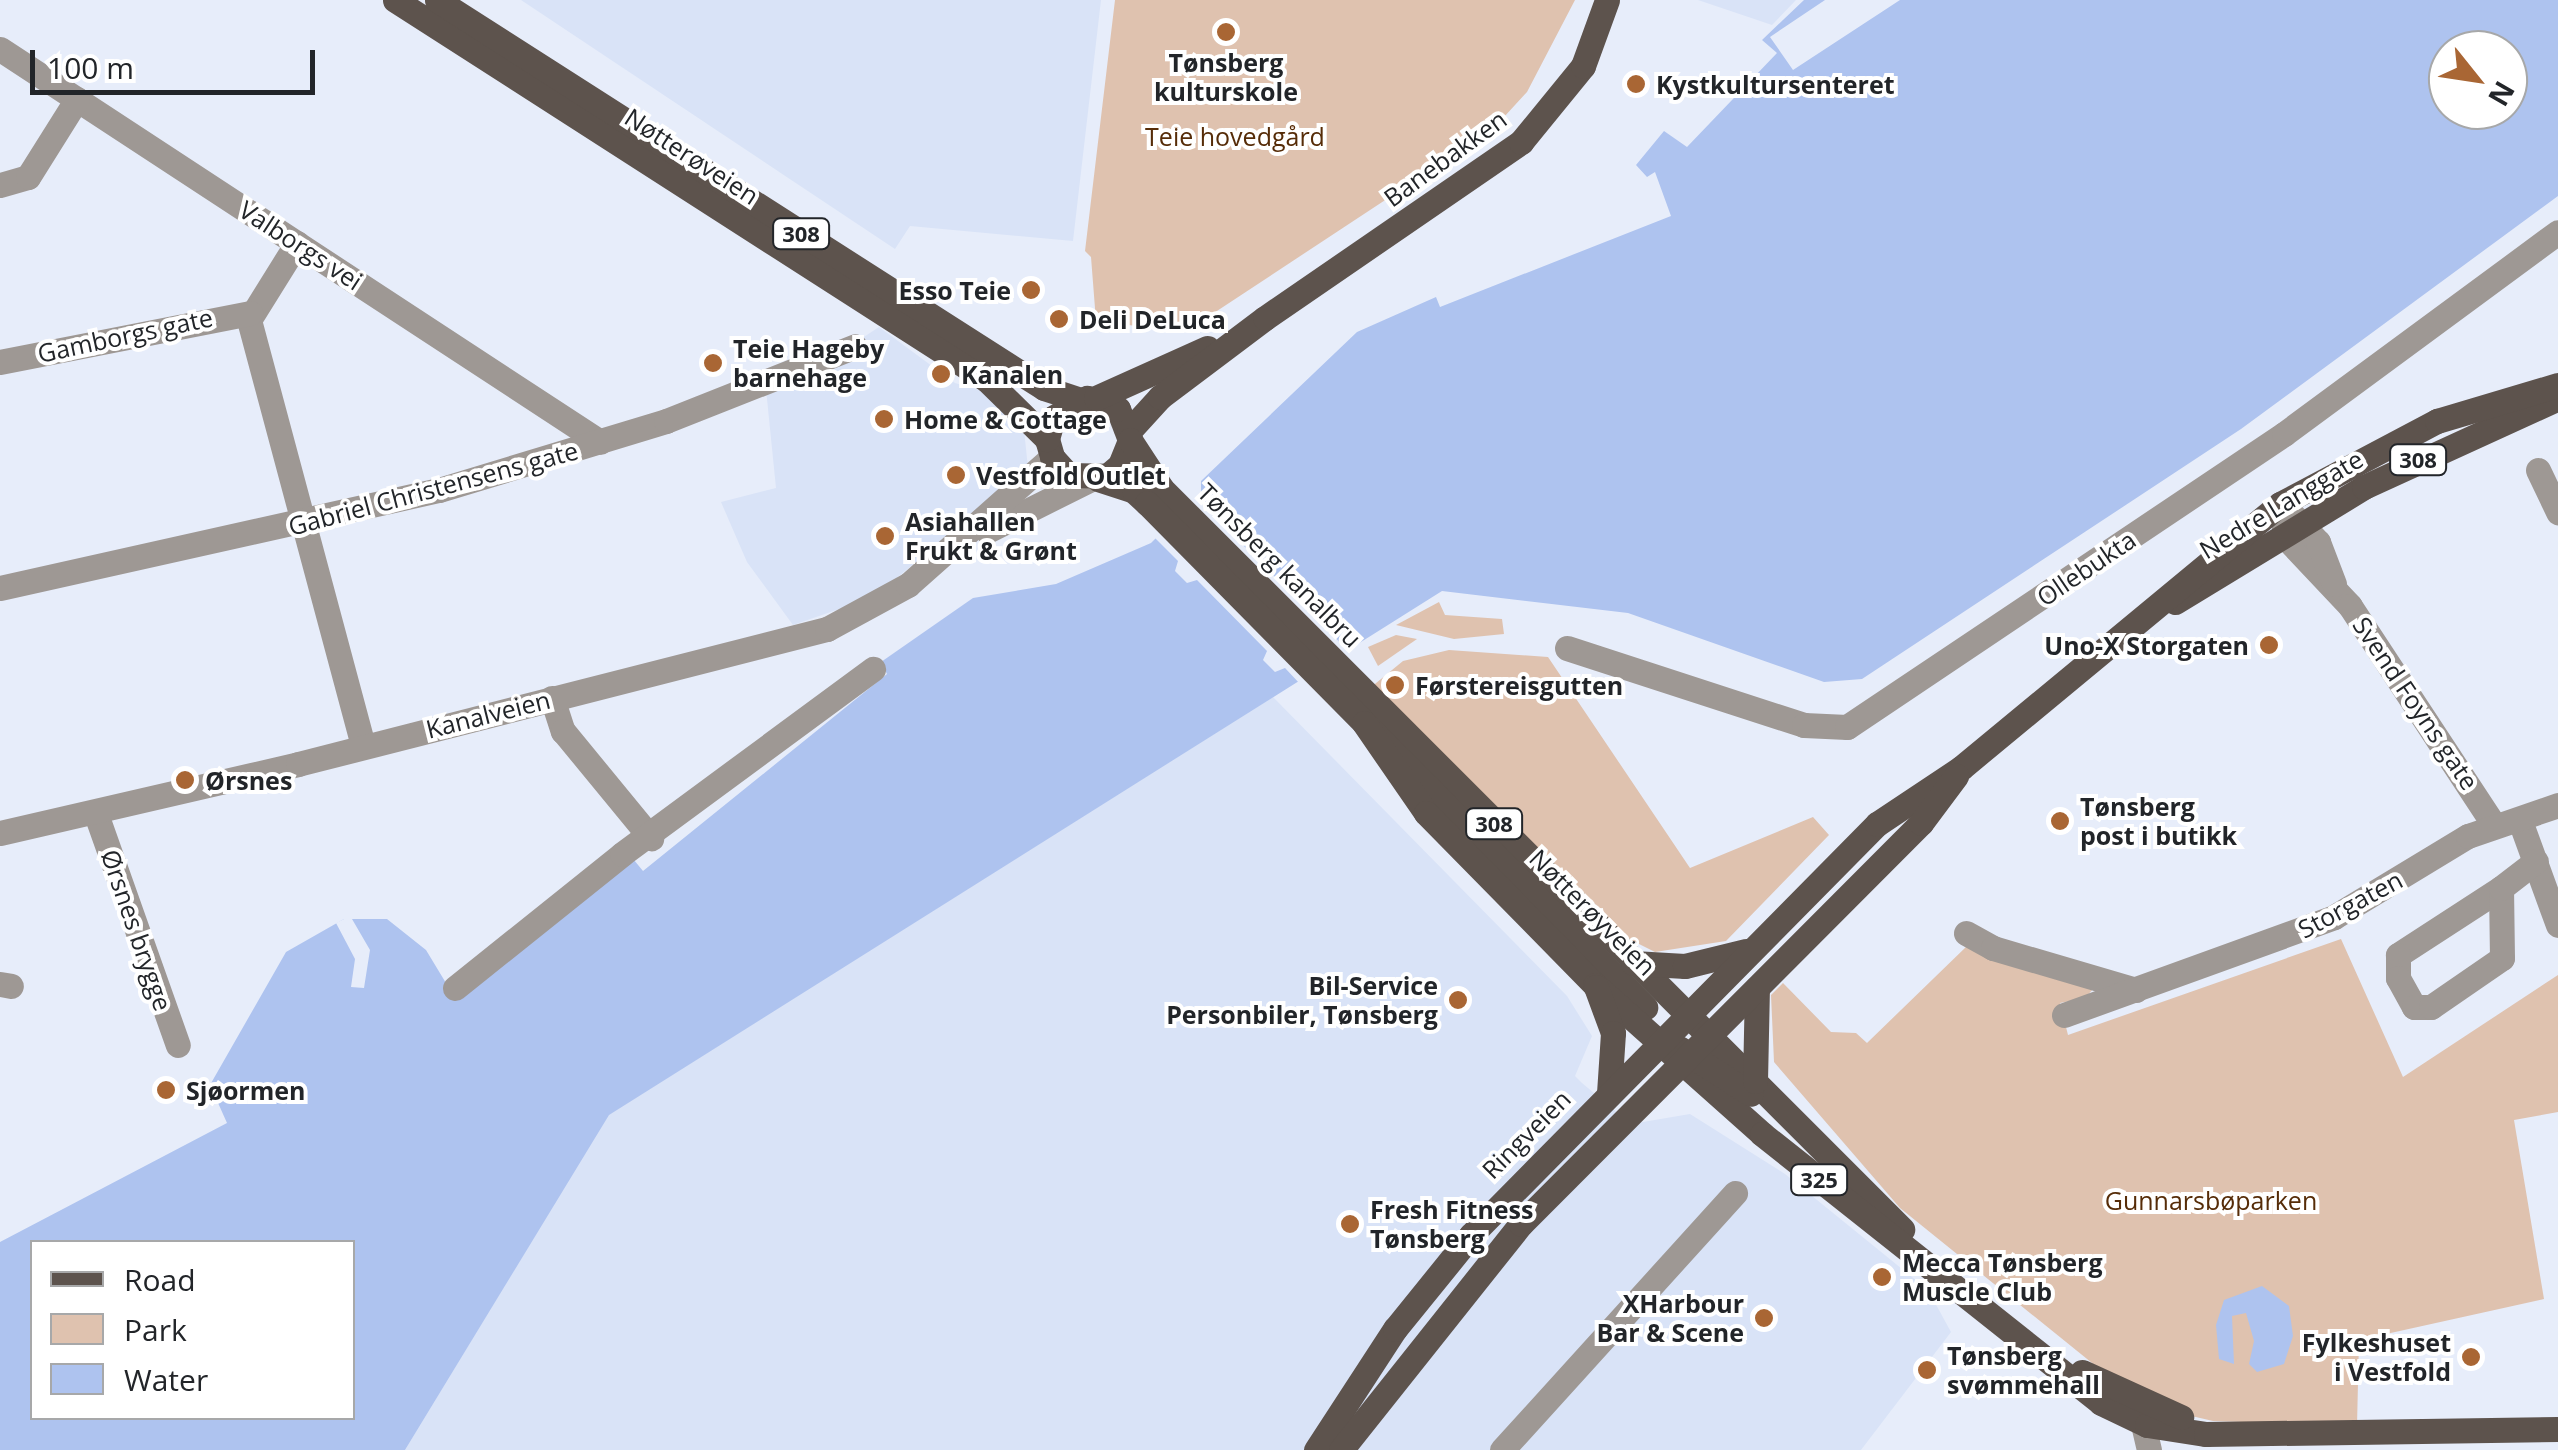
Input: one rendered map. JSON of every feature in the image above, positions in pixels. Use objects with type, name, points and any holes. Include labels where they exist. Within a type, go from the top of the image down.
[{"type":"main road","name":"Nøtterøveien","points":[[396,0],[987,380],[1050,448]]},
{"type":"main road","name":"Nøtterøveien","points":[[437,0],[1044,388],[1087,399]]},
{"type":"main road","name":"Banebakken","points":[[1129,436],[1160,398],[1265,318],[1521,142],[1583,66],[1607,0]]},
{"type":"main road","name":"Banebakken","points":[[1087,399],[1150,378],[1265,318]]},
{"type":"main road","name":"Nedre Langgate","points":[[1673,1030],[1746,950],[1892,812],[1962,768],[2147,616],[2213,554],[2280,504],[2437,421],[2558,386]]},
{"type":"main road","name":"Nedre Langgate","points":[[2147,616],[2404,467],[2558,398]]},
{"type":"main road","points":[[1050,448],[1053,418],[1087,399]]},
{"type":"main road","name":"308","points":[[1087,399],[1118,409],[1154,496]]},
{"type":"main road","points":[[1094,479],[1120,465],[1129,436]]},
{"type":"main road","name":"308","points":[[1050,448],[1068,475],[1154,496]]},
{"type":"main road","name":"Tønsberg kanalbru","points":[[1154,496],[1348,692]]},
{"type":"main road","name":"Nøtterøyveien","points":[[1348,692],[1419,805],[1595,985],[1673,1030]]},
{"type":"main road","name":"Nøtterøyveien","points":[[1348,692],[1633,963],[1673,1030]]},
{"type":"main road","name":"Nøtterøyveien","points":[[1364,723],[1693,1051]]},
{"type":"main road","name":"Nedre Langgate","points":[[1693,1051],[1921,822],[1962,768]]},
{"type":"main road","name":"308","points":[[1633,963],[1685,966],[1746,950]]},
{"type":"main road","name":"308","points":[[1595,985],[1613,1033],[1609,1094]]},
{"type":"main road","points":[[1756,988],[1756,1082]]},
{"type":"main road","name":"325","points":[[1673,1030],[1858,1212],[1963,1288],[2101,1403],[2144,1425],[2206,1434],[2250,1430],[2558,1429]]},
{"type":"main road","name":"Ringveien","points":[[1316,1450],[1438,1274],[1673,1030]]},
{"type":"main road","points":[[1341,1450],[1490,1258],[1693,1051]]},
{"type":"main road","name":"325","points":[[1693,1051],[1756,1082],[1963,1288]]},
{"type":"main road","name":"325","points":[[1693,1051],[1782,1112]]},
{"type":"street","name":"Valborgs vei","points":[[0,49],[600,442]]},
{"type":"street","points":[[0,184],[28,176],[77,99]]},
{"type":"street","name":"Ollebukta","points":[[1566,648],[1804,725],[1848,726],[2284,434],[2558,232]]},
{"type":"street","points":[[297,242],[250,313],[363,746]]},
{"type":"street","name":"Gamborgs gate","points":[[0,362],[250,313]]},
{"type":"street","name":"Gabriel Christensens gate","points":[[0,588],[304,524],[600,442],[855,346]]},
{"type":"street","name":"Kanalveien","points":[[0,833],[96,814],[827,628],[891,598],[956,548],[1050,448]]},
{"type":"street","points":[[2538,470],[2558,512]]},
{"type":"street","name":"Kanalveien","points":[[956,548],[1094,479]]},
{"type":"street","points":[[2280,504],[2296,531]]},
{"type":"street","name":"Svend Foyns gate","points":[[2296,531],[2494,825]]},
{"type":"street","points":[[454,988],[622,854],[651,838],[873,669]]},
{"type":"street","points":[[552,698],[563,731],[651,838]]},
{"type":"street","name":"Storgaten","points":[[2064,1014],[2334,917],[2494,825],[2558,805]]},
{"type":"street","name":"Ørsnes brygge","points":[[96,814],[178,1045]]},
{"type":"street","points":[[2523,829],[2558,925]]},
{"type":"street","points":[[2501,888],[2502,958],[2431,1007],[2414,1007],[2396,959],[2536,860]]},
{"type":"street","points":[[1966,933],[1993,948],[2136,990]]},
{"type":"street","points":[[1502,1450],[1735,1193]]},
{"type":"shaded area","points":[[521,0],[1101,0],[1073,241],[910,226],[895,249]]},
{"type":"shaded area","points":[[1698,0],[1796,0],[1772,25]]},
{"type":"shaded area","points":[[879,327],[955,383],[986,392],[1024,430],[1028,468],[874,597],[793,625],[747,562],[721,502],[776,488],[766,389],[820,366]]},
{"type":"shaded area","points":[[1273,697],[1567,996],[1592,1036],[1575,1076],[1582,1083],[1631,1124],[1690,1114],[1785,1174],[1928,1290],[1951,1332],[1861,1450],[405,1450],[608,1115]]},
{"type":"green space","name":"Teie hovedgård","points":[[1115,0],[1575,0],[1527,92],[1493,129],[1185,332],[1096,321],[1091,257],[1085,251]]},
{"type":"green space","points":[[1439,602],[1445,615],[1502,619],[1504,634],[1454,639],[1396,625]]},
{"type":"green space","points":[[1396,635],[1417,639],[1378,666],[1368,647]]},
{"type":"green space","points":[[1449,650],[1548,657],[1690,868],[1813,817],[1829,835],[1726,941],[1655,952],[1621,935],[1370,688],[1403,661]]},
{"type":"green space","name":"Gunnarsbøparken","points":[[2341,939],[2403,1077],[2558,975],[2558,1112],[2514,1120],[2544,1299],[2359,1340],[2357,1426],[2213,1421],[2144,1405],[1900,1208],[1774,1062],[1771,995],[1783,983],[1831,1032],[1856,1033],[1867,1043],[1967,946],[2094,988],[2085,998],[2060,1003],[2068,1035]]},
{"type":"water","points":[[1804,0],[1825,0],[1770,37],[1793,70],[1900,0],[2558,0],[2558,196],[2241,429],[1862,679],[1824,682],[1628,613],[1442,591],[609,1115],[405,1450],[0,1450],[0,1242],[227,1123],[210,1085],[286,952],[344,919],[387,919],[426,950],[452,993],[629,854],[643,871],[887,674],[881,662],[973,598],[1056,584],[1151,543],[1201,493],[1201,481],[1357,332],[1436,297],[1440,307],[1671,216],[1655,172],[1647,177],[1636,165],[1664,131],[1687,147],[1777,53],[1762,40]]},
{"type":"water","points":[[2262,1286],[2289,1306],[2293,1336],[2284,1364],[2257,1372],[2249,1364],[2254,1341],[2246,1313],[2232,1316],[2234,1364],[2219,1359],[2216,1325],[2224,1300]]},
{"type":"pier","points":[[1193,494],[1220,521],[1230,518],[1242,530],[1237,539],[1308,610],[1318,607],[1329,618],[1326,628],[1351,654],[1301,685],[1285,668],[1275,672],[1263,660],[1267,651],[1197,580],[1187,583],[1175,571],[1178,561],[1152,535]]},
{"type":"pier","points":[[352,919],[370,950],[364,988],[351,987],[355,959],[336,923]]},
{"type":"place","name":"Tønsberg kulturskole","points":[[1226,32]]},
{"type":"place","name":"Kystkultursenteret","points":[[1636,84]]},
{"type":"place","name":"Esso Teie","points":[[1031,290]]},
{"type":"place","name":"Deli DeLuca","points":[[1059,319]]},
{"type":"place","name":"Teie Hageby barnehage","points":[[713,363]]},
{"type":"place","name":"Kanalen","points":[[941,374]]},
{"type":"place","name":"Home & Cottage","points":[[884,419]]},
{"type":"place","name":"Vestfold Outlet","points":[[956,475]]},
{"type":"place","name":"Asiahallen Frukt & Grønt","points":[[885,536]]},
{"type":"place","name":"Uno-X Storgaten","points":[[2269,645]]},
{"type":"place","name":"Førstereisgutten","points":[[1395,685]]},
{"type":"place","name":"Ørsnes","points":[[185,780]]},
{"type":"place","name":"Tønsberg post i butikk","points":[[2060,821]]},
{"type":"place","name":"Bil-Service Personbiler, Tønsberg","points":[[1458,1000]]},
{"type":"place","name":"Sjøormen","points":[[166,1090]]},
{"type":"place","name":"Fresh Fitness Tønsberg","points":[[1350,1224]]},
{"type":"place","name":"Mecca Tønsberg Muscle Club","points":[[1882,1277]]},
{"type":"place","name":"XHarbour Bar & Scene","points":[[1764,1318]]},
{"type":"place","name":"Fylkeshuset i Vestfold","points":[[2471,1357]]},
{"type":"place","name":"Tønsberg svømmehall","points":[[1927,1370]]}]
